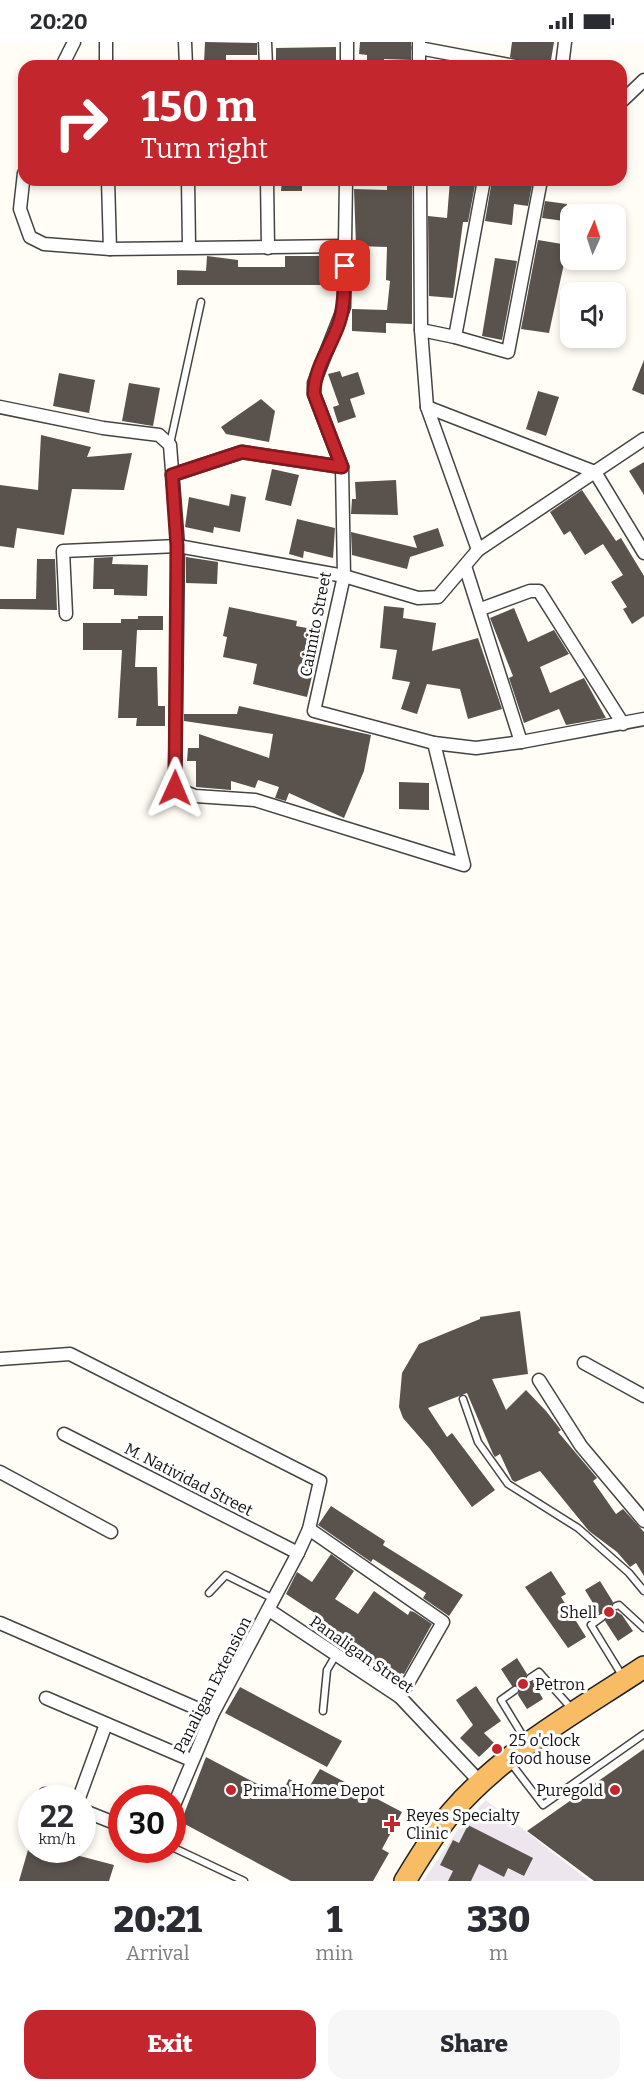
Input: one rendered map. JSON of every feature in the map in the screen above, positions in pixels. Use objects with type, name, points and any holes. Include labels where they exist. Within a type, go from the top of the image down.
[{"type":"highway","points":[[405,1881],[451,1813],[481,1783],[528,1744],[644,1667]]},
{"type":"street","points":[[65,60],[74,42]]},
{"type":"street","points":[[106,42],[106,60]]},
{"type":"street","points":[[185,42],[186,60]]},
{"type":"street","points":[[266,42],[266,60]]},
{"type":"street","points":[[347,42],[347,60]]},
{"type":"street","points":[[563,60],[565,42]]},
{"type":"street","points":[[419,45],[486,60]]},
{"type":"street","points":[[627,96],[644,80]]},
{"type":"street","points":[[23,186],[20,209],[30,237],[44,244],[110,249],[189,246],[268,248],[346,246]]},
{"type":"street","points":[[108,186],[110,249]]},
{"type":"street","points":[[188,186],[189,246]]},
{"type":"street","points":[[267,186],[268,248]]},
{"type":"street","name":"Caimito Street","points":[[346,186],[344,307],[314,383],[314,394],[342,467],[344,576],[314,711],[434,743],[476,748],[623,724],[644,718]]},
{"type":"street","points":[[420,186],[421,330],[427,407],[478,550]]},
{"type":"street","points":[[455,337],[483,186]]},
{"type":"street","points":[[421,330],[508,352],[540,186]]},
{"type":"street","points":[[0,407],[77,423],[159,435],[170,445],[177,546],[175,788],[195,796],[255,801],[464,865],[434,743]]},
{"type":"street","points":[[427,407],[595,472],[644,553]]},
{"type":"street","points":[[66,614],[63,551],[177,546],[344,576],[418,598],[438,597],[478,550],[644,439]]},
{"type":"street","points":[[172,475],[242,452],[342,467]]},
{"type":"street","points":[[465,566],[522,742]]},
{"type":"street","points":[[480,609],[530,591],[539,591],[623,724]]},
{"type":"street","name":"Panaligan Extension","points":[[0,1359],[70,1354],[320,1481],[309,1529],[212,1716],[182,1785]]},
{"type":"street","points":[[584,1363],[644,1396]]},
{"type":"street","points":[[539,1380],[581,1446],[644,1521]]},
{"type":"street","name":"M. Natividad Street","points":[[64,1434],[298,1553]]},
{"type":"street","points":[[0,1472],[111,1532]]},
{"type":"street","points":[[309,1529],[443,1622],[400,1697]]},
{"type":"street","name":"Panaligan Street","points":[[272,1604],[336,1654],[400,1697],[481,1783]]},
{"type":"street","points":[[0,1623],[212,1716]]},
{"type":"street","points":[[46,1698],[191,1760]]},
{"type":"street","points":[[84,1785],[106,1724]]},
{"type":"lane","points":[[170,445],[201,302]]},
{"type":"lane","points":[[462,1399],[478,1442],[508,1484],[578,1528],[629,1573],[644,1591]]},
{"type":"lane","points":[[209,1593],[226,1575],[272,1604]]},
{"type":"lane","points":[[616,1606],[619,1605],[644,1628]]},
{"type":"lane","points":[[602,1617],[591,1625],[625,1680]]},
{"type":"lane","points":[[323,1711],[327,1670],[336,1654]]},
{"type":"lane","points":[[530,1678],[539,1672],[575,1713]]},
{"type":"lane","points":[[515,1690],[501,1700],[528,1744]]},
{"type":"lane","points":[[508,1759],[543,1805],[644,1734]]},
{"type":"lane","points":[[186,1854],[244,1881]]},
{"type":"shaded area","points":[[486,1800],[589,1881],[423,1881],[462,1824]]},
{"type":"building","points":[[205,42],[257,43],[257,55],[226,55],[226,60],[204,60]]},
{"type":"building","points":[[360,42],[411,42],[411,60],[367,60],[367,55],[359,54]]},
{"type":"building","points":[[512,42],[554,42],[551,60],[517,60],[510,57]]},
{"type":"building","points":[[336,47],[336,60],[276,60],[276,48]]},
{"type":"building","points":[[281,186],[302,186],[302,191],[281,191]]},
{"type":"building","points":[[387,186],[412,186],[412,324],[386,323],[386,333],[352,331],[352,309],[387,310],[390,281],[386,280],[387,247],[356,246],[354,189],[387,190]]},
{"type":"building","points":[[450,186],[475,186],[468,222],[463,222],[453,298],[429,296],[428,216],[447,218]]},
{"type":"building","points":[[491,186],[532,186],[528,206],[514,204],[512,225],[485,221]]},
{"type":"building","points":[[545,201],[567,204],[560,204],[560,220],[542,218]]},
{"type":"building","points":[[538,240],[560,244],[560,270],[563,270],[549,333],[521,329]]},
{"type":"building","points":[[207,256],[238,260],[238,267],[285,267],[285,256],[327,256],[326,285],[177,285],[177,270],[206,271]]},
{"type":"building","points":[[495,258],[517,261],[502,340],[482,336]]},
{"type":"building","points":[[644,360],[644,395],[632,390]]},
{"type":"building","points":[[340,371],[342,377],[358,372],[365,394],[350,399],[356,417],[338,423],[333,407],[339,405],[328,374]]},
{"type":"building","points":[[59,373],[95,380],[89,413],[53,406]]},
{"type":"building","points":[[129,383],[160,388],[153,426],[122,421]]},
{"type":"building","points":[[538,391],[559,397],[546,436],[526,429]]},
{"type":"building","points":[[261,399],[275,411],[269,442],[226,434],[221,427]]},
{"type":"building","points":[[41,435],[91,447],[87,457],[132,453],[124,490],[72,489],[64,535],[17,528],[14,548],[0,546],[0,485],[38,490]]},
{"type":"building","points":[[644,462],[644,495],[629,471]]},
{"type":"building","points":[[272,469],[299,475],[291,506],[265,500]]},
{"type":"building","points":[[396,480],[398,515],[351,514],[352,499],[356,499],[355,482]]},
{"type":"building","points":[[582,490],[616,541],[621,538],[644,576],[644,616],[632,624],[623,609],[627,607],[611,582],[623,575],[603,544],[585,555],[570,531],[564,535],[550,512]]},
{"type":"building","points":[[231,494],[246,497],[240,532],[214,527],[213,533],[185,527],[189,497],[229,506]]},
{"type":"building","points":[[297,519],[335,528],[333,558],[304,551],[303,558],[289,554]]},
{"type":"building","points":[[438,528],[444,546],[410,557],[407,569],[352,555],[351,532],[417,548],[413,536]]},
{"type":"building","points":[[113,557],[112,564],[148,565],[147,596],[114,595],[114,589],[93,589],[94,558]]},
{"type":"building","points":[[186,557],[218,562],[217,584],[186,583]]},
{"type":"building","points":[[37,559],[55,559],[57,610],[0,609],[0,599],[36,599]]},
{"type":"building","points":[[384,606],[404,608],[403,618],[436,623],[432,651],[478,638],[502,709],[468,719],[460,689],[427,684],[417,714],[401,709],[410,682],[392,679],[397,650],[380,648]]},
{"type":"building","points":[[229,607],[297,621],[296,626],[323,631],[307,697],[253,684],[257,664],[223,657],[227,637],[223,636]]},
{"type":"building","points":[[514,608],[528,642],[554,630],[569,654],[540,667],[550,693],[584,678],[606,718],[566,725],[559,709],[524,723],[509,678],[513,676],[490,618]]},
{"type":"building","points":[[138,616],[163,616],[163,630],[137,630],[135,667],[157,667],[158,706],[165,706],[165,726],[136,726],[137,718],[118,718],[122,650],[83,650],[83,623],[121,623],[121,619],[138,619]]},
{"type":"building","points":[[239,706],[371,735],[364,771],[344,818],[289,793],[286,801],[275,798],[279,787],[258,780],[255,788],[231,781],[231,790],[196,787],[196,761],[187,761],[188,748],[199,748],[199,734],[269,758],[273,734],[184,721],[184,714],[237,714]]},
{"type":"building","points":[[399,782],[429,783],[429,810],[399,809]]},
{"type":"building","points":[[520,1311],[528,1374],[492,1379],[506,1410],[526,1390],[546,1411],[561,1430],[558,1432],[597,1478],[593,1481],[616,1514],[623,1509],[644,1532],[644,1576],[636,1563],[630,1567],[617,1552],[589,1531],[540,1471],[515,1482],[512,1480],[500,1454],[495,1457],[493,1454],[467,1393],[428,1408],[447,1437],[452,1433],[495,1490],[472,1507],[430,1449],[403,1418],[399,1407],[402,1373],[419,1344],[480,1319],[480,1317]]},
{"type":"building","points":[[331,1506],[385,1541],[383,1545],[463,1595],[449,1616],[423,1598],[426,1593],[373,1559],[371,1562],[318,1525]]},
{"type":"building","points":[[331,1554],[354,1571],[335,1599],[358,1614],[374,1591],[408,1615],[410,1611],[414,1612],[432,1624],[404,1674],[401,1673],[395,1682],[369,1665],[373,1659],[314,1620],[318,1615],[286,1594],[297,1572],[312,1582]]},
{"type":"building","points":[[551,1571],[566,1594],[561,1597],[586,1637],[568,1648],[525,1587]]},
{"type":"building","name":"Shell","points":[[600,1581],[613,1602],[611,1608],[622,1615],[633,1631],[618,1641],[605,1621],[607,1614],[599,1613],[585,1590]]},
{"type":"building","name":"Petron","points":[[517,1658],[527,1674],[525,1680],[533,1682],[543,1699],[527,1709],[518,1695],[520,1687],[512,1686],[501,1669]]},
{"type":"building","points":[[476,1686],[501,1721],[484,1733],[494,1743],[479,1757],[460,1738],[473,1725],[456,1700]]},
{"type":"building","points":[[240,1687],[342,1741],[327,1767],[225,1713]]},
{"type":"building","name":"Puregold","points":[[644,1749],[644,1881],[594,1881],[527,1831]]},
{"type":"building","name":"Prima Home Depot","points":[[206,1757],[280,1796],[289,1779],[308,1789],[320,1769],[402,1812],[382,1849],[389,1853],[373,1881],[291,1881],[186,1825],[186,1809]]},
{"type":"building","points":[[468,1825],[533,1858],[524,1876],[508,1868],[504,1877],[479,1864],[471,1881],[448,1881],[453,1871],[440,1865],[453,1840],[459,1843]]},
{"type":"building","points":[[96,1860],[114,1865],[109,1881],[19,1881],[24,1863],[96,1863]]},
{"type":"place","name":"Shell","points":[[609,1612]]},
{"type":"place","name":"Petron","points":[[523,1684]]},
{"type":"place","name":"25 o'clock food house","points":[[497,1749]]},
{"type":"place","name":"Prima Home Depot","points":[[231,1790]]},
{"type":"place","name":"Puregold","points":[[615,1790]]},
{"type":"place","name":"Reyes Specialty Clinic","points":[[392,1824]]},
{"type":"route","points":[[175,788],[177,546],[172,475],[242,452],[342,467],[314,394],[314,383],[344,307],[345,266]]}]
